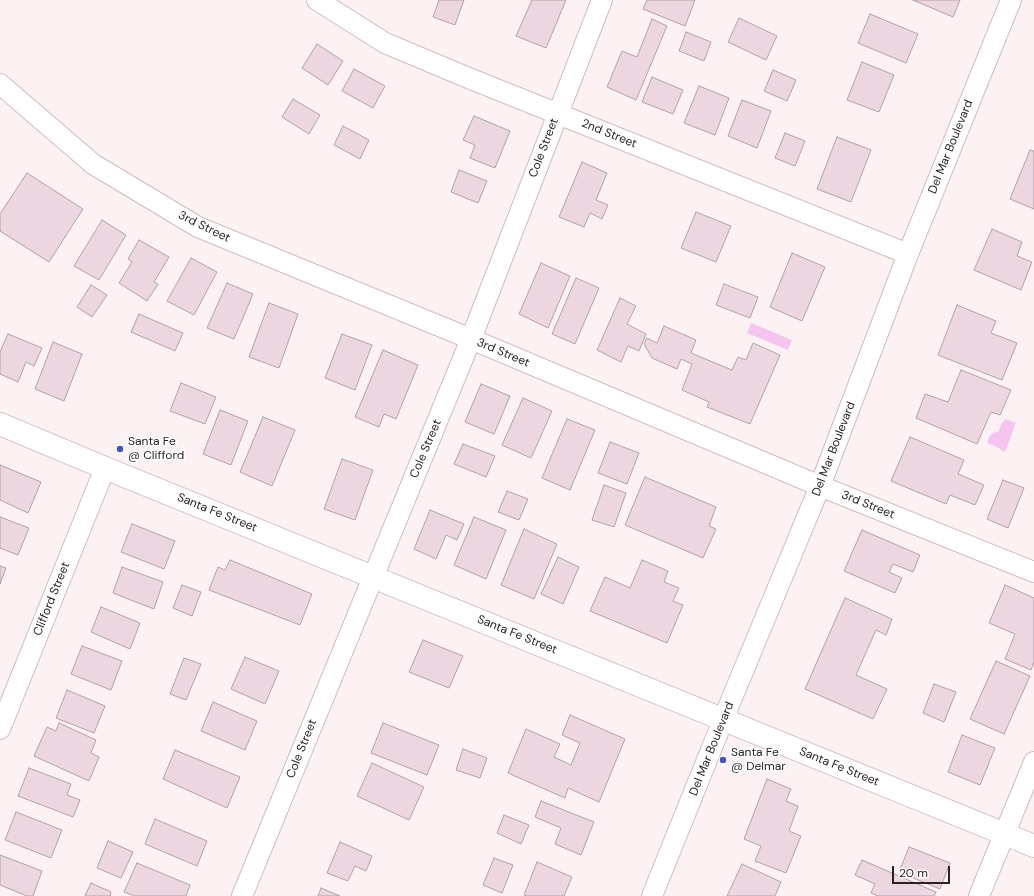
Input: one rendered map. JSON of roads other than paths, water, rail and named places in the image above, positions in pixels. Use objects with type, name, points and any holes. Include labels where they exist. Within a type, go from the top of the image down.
[{"type":"main road","name":"Santa Fe Street","points":[[0,424],[1034,846]]},
{"type":"street","name":"2nd Street","points":[[317,0],[385,43],[471,79],[908,254]]},
{"type":"street","name":"Cole Street","points":[[242,896],[471,339],[602,0]]},
{"type":"street","name":"Del Mar Boulevard","points":[[652,896],[820,486],[908,254],[1012,0]]},
{"type":"street","name":"3rd Street","points":[[0,84],[93,164],[198,227],[471,339],[820,486],[1034,572]]},
{"type":"street","name":"Clifford Street","points":[[0,729],[105,468]]},
{"type":"street","points":[[979,896],[1034,762]]},
{"type":"place","name":"Santa Fe @ Clifford","points":[[120,449]]},
{"type":"place","name":"Santa Fe @ Delmar","points":[[723,760]]}]
